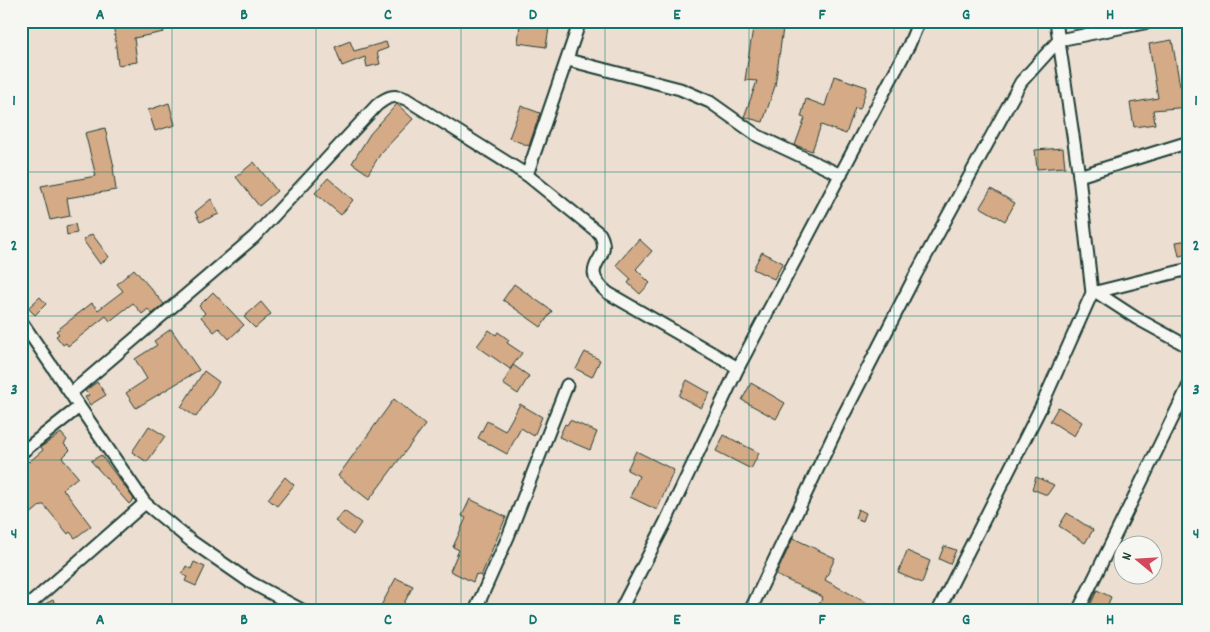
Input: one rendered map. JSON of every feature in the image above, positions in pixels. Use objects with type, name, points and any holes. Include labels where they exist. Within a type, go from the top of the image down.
[{"type":"street","points":[[527,176],[580,21]]},
{"type":"street","points":[[620,611],[665,523],[738,368],[841,175],[919,21]]},
{"type":"street","points":[[938,611],[1041,408],[1094,293],[1056,21]]},
{"type":"street","points":[[750,611],[839,424],[930,248],[1021,82],[1059,40],[1154,21]]},
{"type":"street","points":[[568,60],[680,89],[710,102],[758,136],[841,175]]},
{"type":"street","points":[[71,393],[254,237],[386,98],[396,95],[406,99],[527,176],[600,234],[604,242],[604,251],[594,268],[594,277],[598,285],[608,293],[738,368]]},
{"type":"street","points":[[1079,176],[1189,142]]},
{"type":"street","points":[[1094,293],[1189,269]]},
{"type":"street","points":[[1094,293],[1189,347]]},
{"type":"street","points":[[21,321],[71,393],[78,407],[146,503],[191,541],[250,582],[304,611]]},
{"type":"street","points":[[476,611],[508,537],[567,385]]},
{"type":"street","points":[[1078,611],[1189,385]]},
{"type":"street","points":[[21,453],[78,407]]},
{"type":"street","points":[[22,611],[146,503]]},
{"type":"building","points":[[113,21],[162,21],[164,32],[134,38],[137,62],[118,65]]},
{"type":"building","points":[[754,21],[784,21],[775,86],[763,122],[744,117],[757,81],[745,80]]},
{"type":"building","points":[[520,24],[549,28],[546,47],[518,43]]},
{"type":"building","points":[[1172,40],[1180,86],[1189,85],[1189,107],[1153,110],[1155,124],[1134,127],[1130,103],[1158,98],[1149,44]]},
{"type":"building","points":[[350,41],[354,51],[386,42],[388,48],[377,52],[380,64],[367,67],[365,57],[342,66],[335,47]]},
{"type":"building","points":[[834,76],[867,87],[860,109],[855,108],[846,134],[821,125],[812,151],[795,145],[805,118],[801,117],[806,99],[825,106]]},
{"type":"building","points":[[169,103],[175,125],[155,131],[148,110]]},
{"type":"building","points":[[397,104],[413,119],[381,153],[368,174],[352,163],[370,134]]},
{"type":"building","points":[[521,106],[540,113],[529,146],[509,138]]},
{"type":"building","points":[[105,128],[114,167],[116,190],[67,198],[70,216],[50,220],[41,186],[96,176],[85,133]]},
{"type":"building","points":[[1063,148],[1065,167],[1037,169],[1035,150]]},
{"type":"building","points":[[254,162],[277,191],[259,206],[236,177]]},
{"type":"building","points":[[328,178],[353,200],[341,215],[315,193]]},
{"type":"building","points":[[991,189],[1015,203],[1005,221],[980,207]]},
{"type":"building","points":[[211,199],[219,214],[200,222],[195,212]]},
{"type":"building","points":[[75,224],[77,233],[67,235],[66,226]]},
{"type":"building","points":[[92,234],[109,257],[100,264],[83,240]]},
{"type":"building","points":[[639,239],[652,251],[636,269],[650,283],[640,294],[628,283],[631,279],[616,265]]},
{"type":"building","points":[[1189,240],[1189,254],[1179,256],[1176,242]]},
{"type":"building","points":[[762,252],[783,263],[774,279],[753,269]]},
{"type":"building","points":[[134,269],[164,304],[152,314],[148,309],[142,314],[133,303],[110,321],[106,316],[68,346],[66,343],[63,345],[56,336],[59,334],[56,331],[92,303],[98,310],[123,291],[117,284]]},
{"type":"building","points":[[514,284],[552,311],[541,327],[503,300]]},
{"type":"building","points":[[213,292],[244,325],[229,339],[219,328],[214,332],[201,317],[205,313],[199,306]]},
{"type":"building","points":[[40,297],[46,304],[35,315],[28,308]]},
{"type":"building","points":[[261,302],[271,314],[255,328],[244,317]]},
{"type":"building","points":[[171,329],[199,370],[136,408],[126,393],[147,379],[135,359],[157,345],[154,341]]},
{"type":"building","points":[[489,330],[496,335],[498,332],[509,340],[507,343],[522,353],[510,369],[477,346]]},
{"type":"building","points":[[585,352],[600,360],[592,377],[576,369]]},
{"type":"building","points":[[513,365],[529,376],[518,394],[503,384]]},
{"type":"building","points":[[204,371],[219,382],[196,417],[181,407]]},
{"type":"building","points":[[687,380],[710,393],[701,408],[679,396]]},
{"type":"building","points":[[97,382],[106,395],[90,405],[85,397],[89,395],[85,391]]},
{"type":"building","points":[[751,383],[785,403],[776,419],[742,400]]},
{"type":"building","points":[[394,399],[425,425],[369,500],[338,476]]},
{"type":"building","points":[[520,404],[542,417],[534,436],[521,428],[507,454],[478,438],[487,421],[505,431]]},
{"type":"building","points":[[1058,407],[1082,422],[1074,436],[1050,421]]},
{"type":"building","points":[[570,420],[597,432],[590,450],[559,437],[565,424],[567,425]]},
{"type":"building","points":[[149,426],[165,436],[147,462],[132,452]]},
{"type":"building","points":[[61,433],[67,440],[64,444],[70,450],[62,458],[78,477],[63,489],[91,526],[75,538],[70,532],[68,534],[44,505],[41,505],[21,522],[21,460],[26,459],[29,462],[43,450],[41,447]]},
{"type":"building","points":[[724,435],[759,453],[751,469],[716,451]]},
{"type":"building","points":[[636,451],[674,470],[657,510],[630,497],[639,476],[627,470]]},
{"type":"building","points":[[101,455],[134,499],[129,504],[91,461]]},
{"type":"building","points":[[285,477],[294,485],[277,506],[268,499]]},
{"type":"building","points":[[1036,477],[1054,485],[1047,495],[1032,489]]},
{"type":"building","points":[[470,499],[506,517],[481,576],[476,574],[473,582],[450,571],[459,550],[453,547],[466,518],[462,516]]},
{"type":"building","points":[[858,509],[866,513],[863,521],[855,518]]},
{"type":"building","points":[[344,511],[361,523],[353,535],[335,521]]},
{"type":"building","points":[[1067,513],[1093,530],[1085,543],[1059,526]]},
{"type":"building","points":[[793,538],[835,558],[825,580],[867,603],[863,611],[815,611],[823,597],[776,575]]},
{"type":"building","points":[[944,546],[956,550],[950,564],[939,559]]},
{"type":"building","points":[[907,551],[930,561],[922,583],[898,573]]},
{"type":"building","points":[[194,562],[205,567],[196,586],[185,581],[187,577],[182,574],[186,566],[191,569]]},
{"type":"building","points":[[396,578],[413,586],[400,611],[378,611]]},
{"type":"building","points":[[1097,590],[1111,597],[1105,611],[1090,606]]},
{"type":"building","points":[[53,600],[59,611],[34,611],[35,609]]}]
